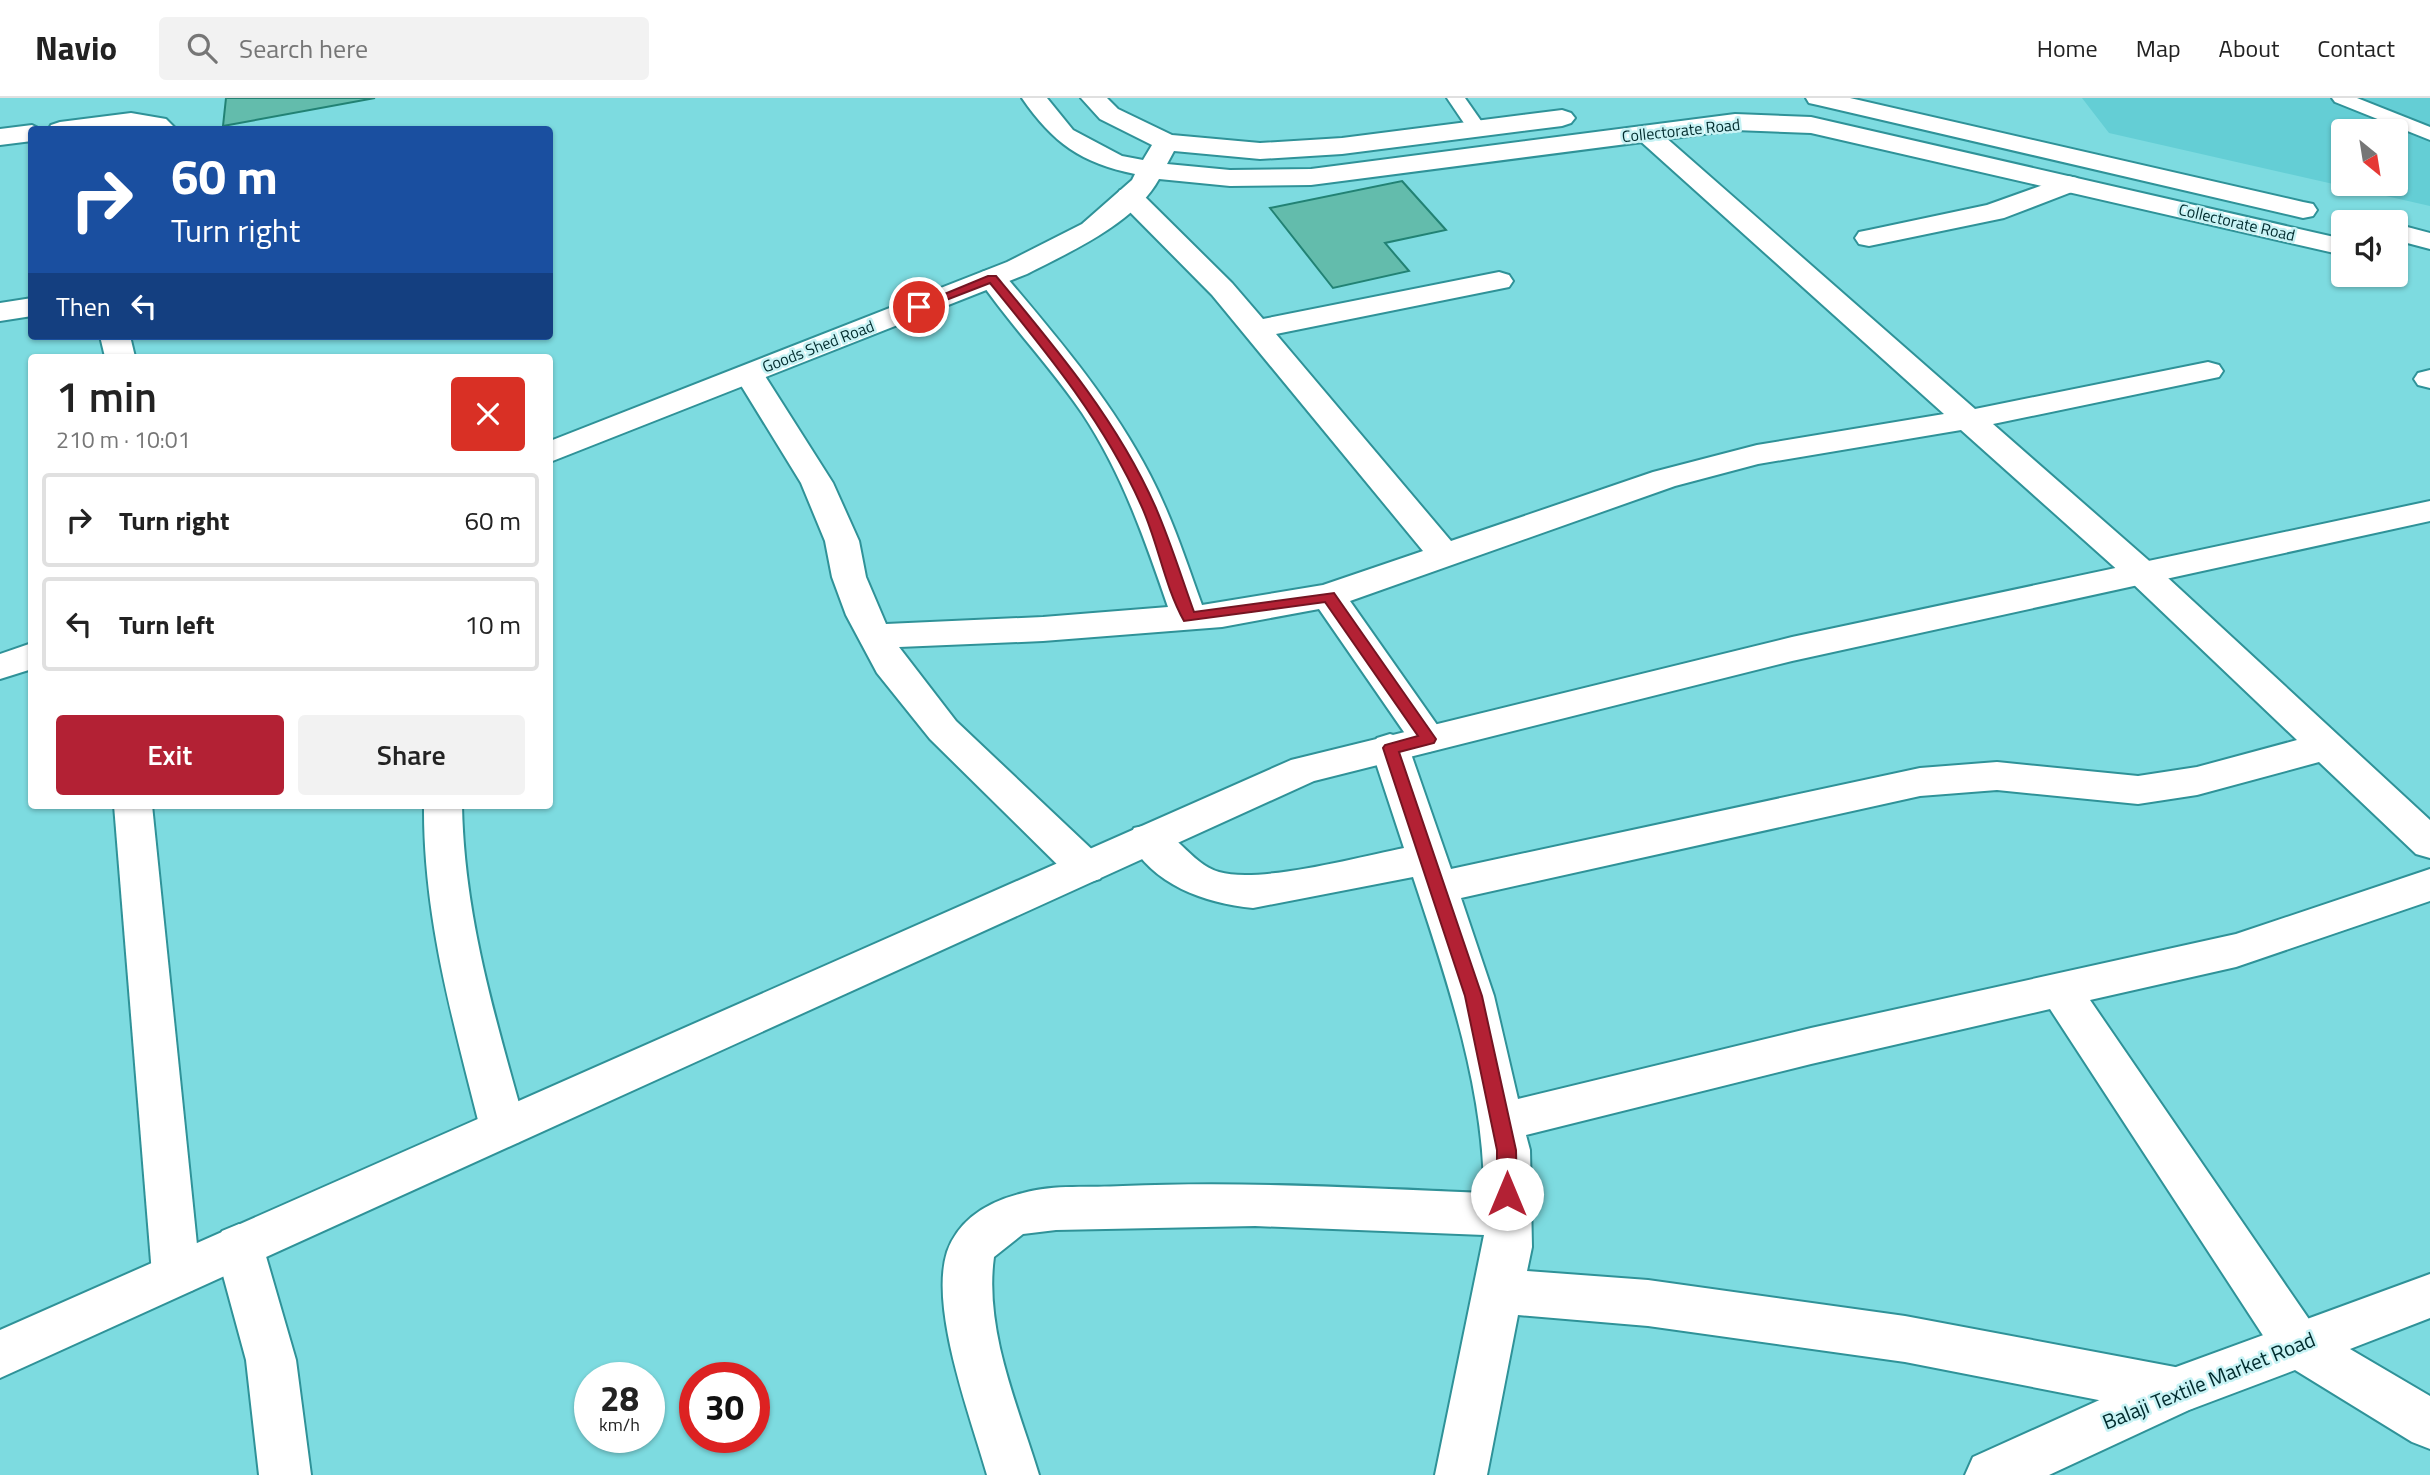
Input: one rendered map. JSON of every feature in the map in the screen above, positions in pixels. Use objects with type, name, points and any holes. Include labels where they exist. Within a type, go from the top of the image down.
[{"type":"street","name":"Collectorate Road","points":[[1034,98],[1063,135],[1114,162],[1150,170],[1230,178],[1311,177],[1735,122],[1811,125],[2331,244]]},
{"type":"street","points":[[1093,98],[1109,114],[1166,142],[1260,151],[1342,146],[1586,115]]},
{"type":"street","name":"Collectorate Road","points":[[1819,98],[2326,216]]},
{"type":"street","points":[[1768,123],[1819,98]]},
{"type":"street","points":[[91,126],[152,121],[159,126]]},
{"type":"street","points":[[0,137],[28,134]]},
{"type":"street","points":[[1647,134],[2143,574],[2430,843]]},
{"type":"street","name":"Goods Shed Road","points":[[553,451],[992,278],[1092,230],[1143,184],[1166,142]]},
{"type":"street","points":[[1869,238],[1994,212],[2068,184]]},
{"type":"street","points":[[1129,196],[1222,289],[1446,557]]},
{"type":"street","points":[[2408,235],[2430,241]]},
{"type":"street","points":[[2408,262],[2430,267]]},
{"type":"street","points":[[992,278],[1068,370],[1113,440],[1148,505],[1189,617]]},
{"type":"street","points":[[1257,329],[1499,281]]},
{"type":"street","points":[[0,312],[28,308]]},
{"type":"street","points":[[875,636],[1043,629],[1189,617],[1328,596],[1664,479],[1757,456],[1970,419],[2208,372]]},
{"type":"street","points":[[749,373],[817,483],[842,541],[849,577],[890,664],[943,730],[1086,868]]},
{"type":"street","points":[[0,1354],[1304,770],[1793,649],[2430,511]]},
{"type":"street","points":[[1328,596],[1409,744],[1432,874],[1473,996],[1507,1150],[1508,1247],[1461,1475]]},
{"type":"street","points":[[0,667],[28,656]]},
{"type":"street","points":[[1148,839],[1181,872],[1203,885],[1226,891],[1253,892],[1432,874],[1920,782],[1997,776],[2138,790],[2197,781],[2327,747]]},
{"type":"street","points":[[133,809],[176,1274]]},
{"type":"street","points":[[443,809],[444,873],[457,947],[503,1129]]},
{"type":"street","points":[[1501,1122],[1811,1046],[2236,950],[2430,885]]},
{"type":"street","points":[[2060,990],[2297,1344],[2430,1424]]},
{"type":"street","points":[[1013,1475],[968,1310],[966,1280],[972,1250],[988,1231],[1011,1217],[1052,1210],[1178,1203],[1507,1215]]},
{"type":"street","points":[[239,1246],[271,1360],[285,1475]]},
{"type":"street","points":[[1500,1291],[1648,1303],[1905,1339],[2175,1391]]},
{"type":"street","name":"Balaji Textile Market Road","points":[[1992,1475],[2175,1391],[2430,1297]]},
{"type":"lane","points":[[1456,98],[1477,128]]},
{"type":"lane","points":[[2341,98],[2430,134]]},
{"type":"shaded area","points":[[2082,98],[2430,98],[2430,206],[2386,196],[2408,196],[2408,119],[2331,119],[2331,183],[2109,133]]},
{"type":"building","points":[[226,98],[375,98],[223,126]]},
{"type":"building","points":[[1402,181],[1446,230],[1385,243],[1409,271],[1333,288],[1270,208]]},
{"type":"route","points":[[919,307],[992,278],[1068,370],[1113,440],[1148,505],[1189,617],[1222,615],[1328,596],[1428,739],[1390,748],[1473,996],[1507,1150],[1507,1194]]}]
